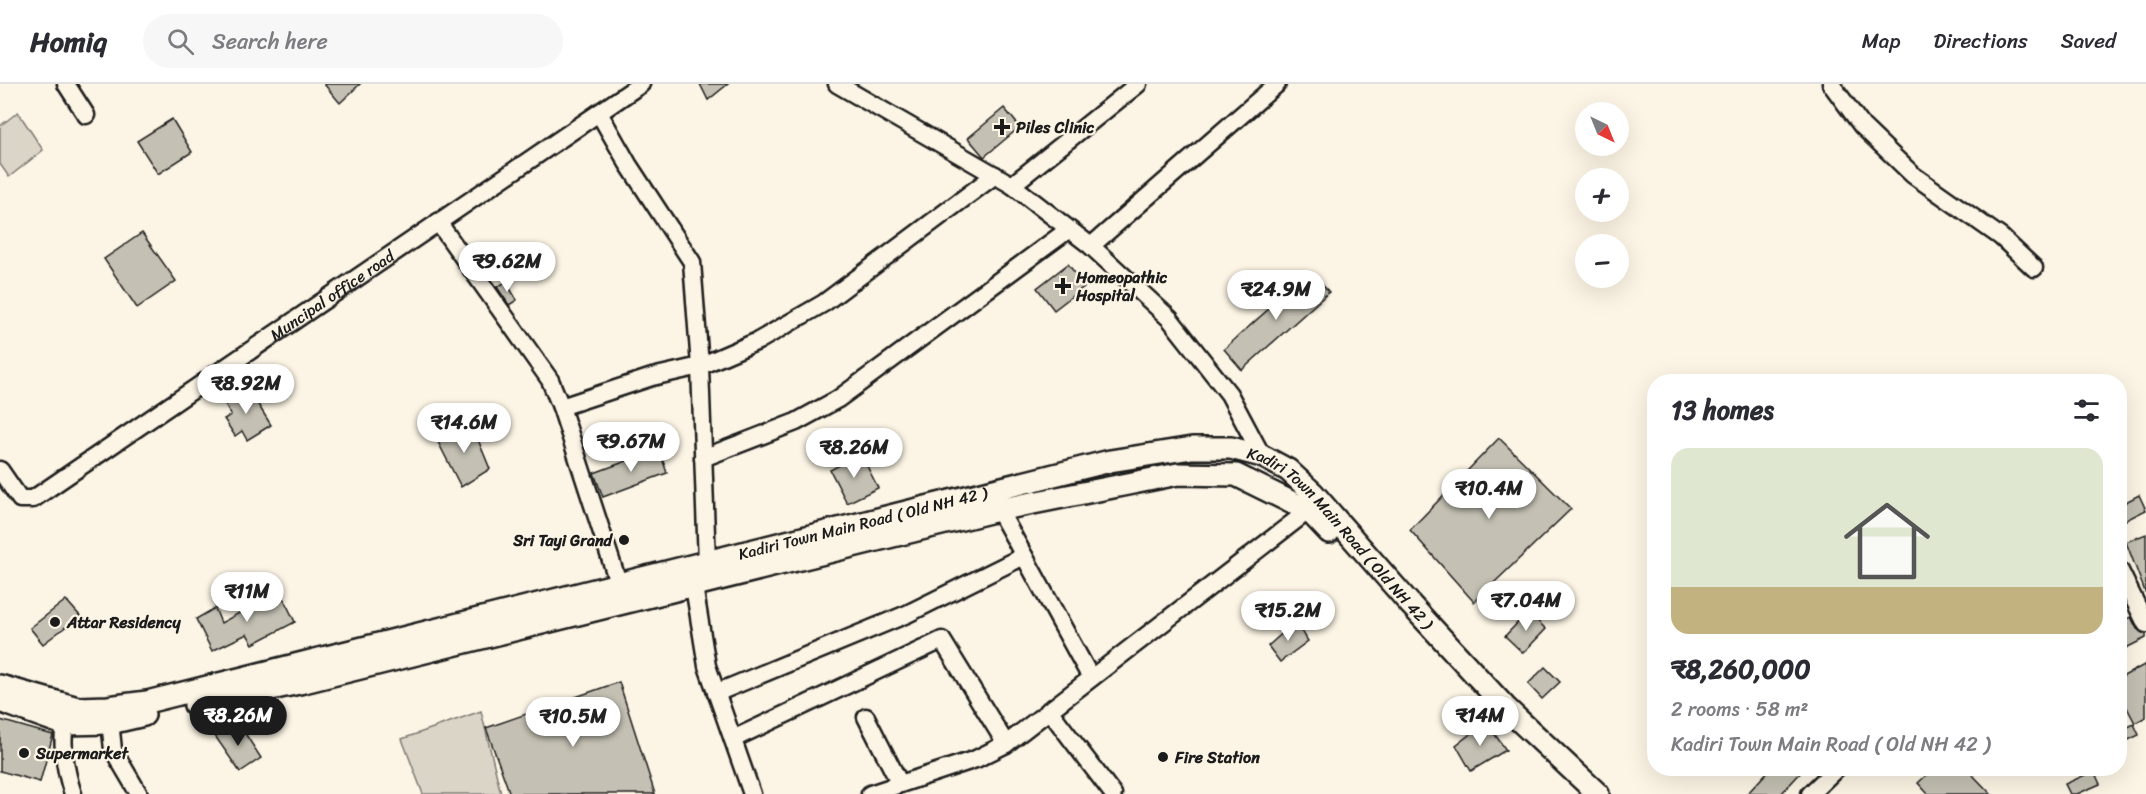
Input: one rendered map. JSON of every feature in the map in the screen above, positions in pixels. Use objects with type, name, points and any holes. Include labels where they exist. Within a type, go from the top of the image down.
[{"type":"main road","name":"Kadiri Town Main Road ( Old NH 42 )","points":[[993,501],[1110,461],[1192,448],[1231,448],[1262,456],[1288,470],[1315,506],[1526,743],[1580,794]]},
{"type":"main road","name":"Kadiri Town Main Road ( Old NH 42 )","points":[[0,701],[68,715],[78,708],[109,715],[304,682],[698,572],[993,501],[1178,474],[1236,476],[1315,506],[1411,605],[1507,710],[1598,794]]},
{"type":"main road","name":"Kadiri Town Main Road ( Old NH 42 )","points":[[109,715],[147,702],[619,585],[698,572]]},
{"type":"main road","name":"Kadiri Town Main Road ( Old NH 42 )","points":[[0,686],[68,715]]},
{"type":"street","points":[[66,84],[86,115]]},
{"type":"street","name":"Muncipal office road","points":[[0,470],[20,499],[33,499],[641,84]]},
{"type":"street","points":[[837,84],[1012,185],[1091,246],[1170,319],[1229,394],[1262,456]]},
{"type":"street","points":[[1012,185],[1138,84]]},
{"type":"street","points":[[1091,246],[1276,84]]},
{"type":"street","points":[[1831,84],[1862,126],[1913,175],[2001,237],[2034,268]]},
{"type":"street","points":[[599,113],[628,165],[692,262],[704,458],[698,572],[707,666],[752,794]]},
{"type":"street","points":[[561,407],[652,376],[700,366],[758,341],[824,303],[995,175]]},
{"type":"street","points":[[438,222],[550,381],[561,407],[619,585]]},
{"type":"street","points":[[704,458],[796,422],[838,399],[1068,230]]},
{"type":"street","points":[[993,501],[1091,678]]},
{"type":"street","points":[[870,794],[976,759],[1006,744],[1315,506]]},
{"type":"street","points":[[716,693],[907,614],[1024,556]]},
{"type":"street","points":[[2127,585],[2146,624]]},
{"type":"street","points":[[733,739],[942,639],[1006,744]]},
{"type":"street","points":[[1049,710],[1113,794]]},
{"type":"street","points":[[68,715],[66,774],[73,794]]},
{"type":"street","points":[[109,715],[113,750],[140,794]]},
{"type":"street","points":[[866,717],[900,784]]},
{"type":"street","points":[[1810,794],[1829,776]]},
{"type":"shaded area","points":[[18,112],[43,150],[9,177],[0,164],[0,126]]},
{"type":"shaded area","points":[[481,711],[501,794],[423,794],[402,739]]},
{"type":"building","points":[[324,84],[360,84],[340,103]]},
{"type":"building","points":[[700,84],[728,84],[708,100]]},
{"type":"building","points":[[1004,108],[1020,127],[984,157],[968,138]]},
{"type":"building","points":[[172,119],[192,152],[158,174],[137,141]]},
{"type":"building","points":[[142,233],[176,281],[137,308],[104,259]]},
{"type":"building","points":[[1068,264],[1085,286],[1054,310],[1037,288]]},
{"type":"building","points":[[1310,272],[1329,292],[1242,370],[1224,349]]},
{"type":"building","points":[[506,282],[517,300],[509,305],[497,287]]},
{"type":"building","points":[[247,387],[271,425],[247,440],[242,431],[235,436],[224,419],[231,415],[224,402]]},
{"type":"building","points":[[470,420],[490,469],[461,487],[437,440]]},
{"type":"building","points":[[1499,438],[1571,509],[1474,602],[1410,530]]},
{"type":"building","points":[[659,449],[667,473],[603,497],[594,473]]},
{"type":"building","points":[[861,454],[878,488],[847,503],[830,470]]},
{"type":"building","points":[[2139,495],[2146,510],[2127,520],[2127,501]]},
{"type":"building","points":[[2146,534],[2145,592],[2127,545],[2127,542]]},
{"type":"building","points":[[280,591],[295,622],[253,644],[247,634],[212,651],[196,619],[215,608],[221,623]]},
{"type":"building","name":"Attar Residency","points":[[66,600],[80,616],[43,644],[30,628]]},
{"type":"building","points":[[1528,612],[1546,629],[1523,653],[1505,636]]},
{"type":"building","points":[[2131,617],[2137,629],[2146,634],[2146,638],[2127,648],[2127,619]]},
{"type":"building","points":[[1296,621],[1308,641],[1280,662],[1268,646]]},
{"type":"building","points":[[2146,664],[2146,717],[2135,723],[2127,708],[2127,674]]},
{"type":"building","points":[[1545,667],[1560,682],[1542,699],[1528,684]]},
{"type":"building","points":[[619,682],[655,794],[510,794],[486,728]]},
{"type":"building","name":"Supermarket","points":[[0,720],[53,735],[40,782],[0,771]]},
{"type":"building","points":[[237,721],[261,758],[240,772],[215,736]]},
{"type":"building","points":[[1486,722],[1506,750],[1471,771],[1456,745]]},
{"type":"building","points":[[2134,724],[2139,735],[2127,741],[2127,728]]},
{"type":"building","points":[[1764,776],[1798,776],[1781,794],[1747,794]]},
{"type":"building","points":[[1925,776],[1974,776],[1991,794],[1928,794],[1918,783]]},
{"type":"building","points":[[2083,776],[2096,776],[2100,784],[2077,794],[2070,794],[2065,784]]},
{"type":"place","name":"Piles Clinic","points":[[1002,127]]},
{"type":"place","name":"Homeopathic Hospital","points":[[1063,286]]},
{"type":"place","name":"Sri Tayi Grand","points":[[624,540]]},
{"type":"place","name":"Attar Residency","points":[[55,622]]},
{"type":"place","name":"Supermarket","points":[[24,753]]},
{"type":"place","name":"Fire Station","points":[[1163,757]]}]
